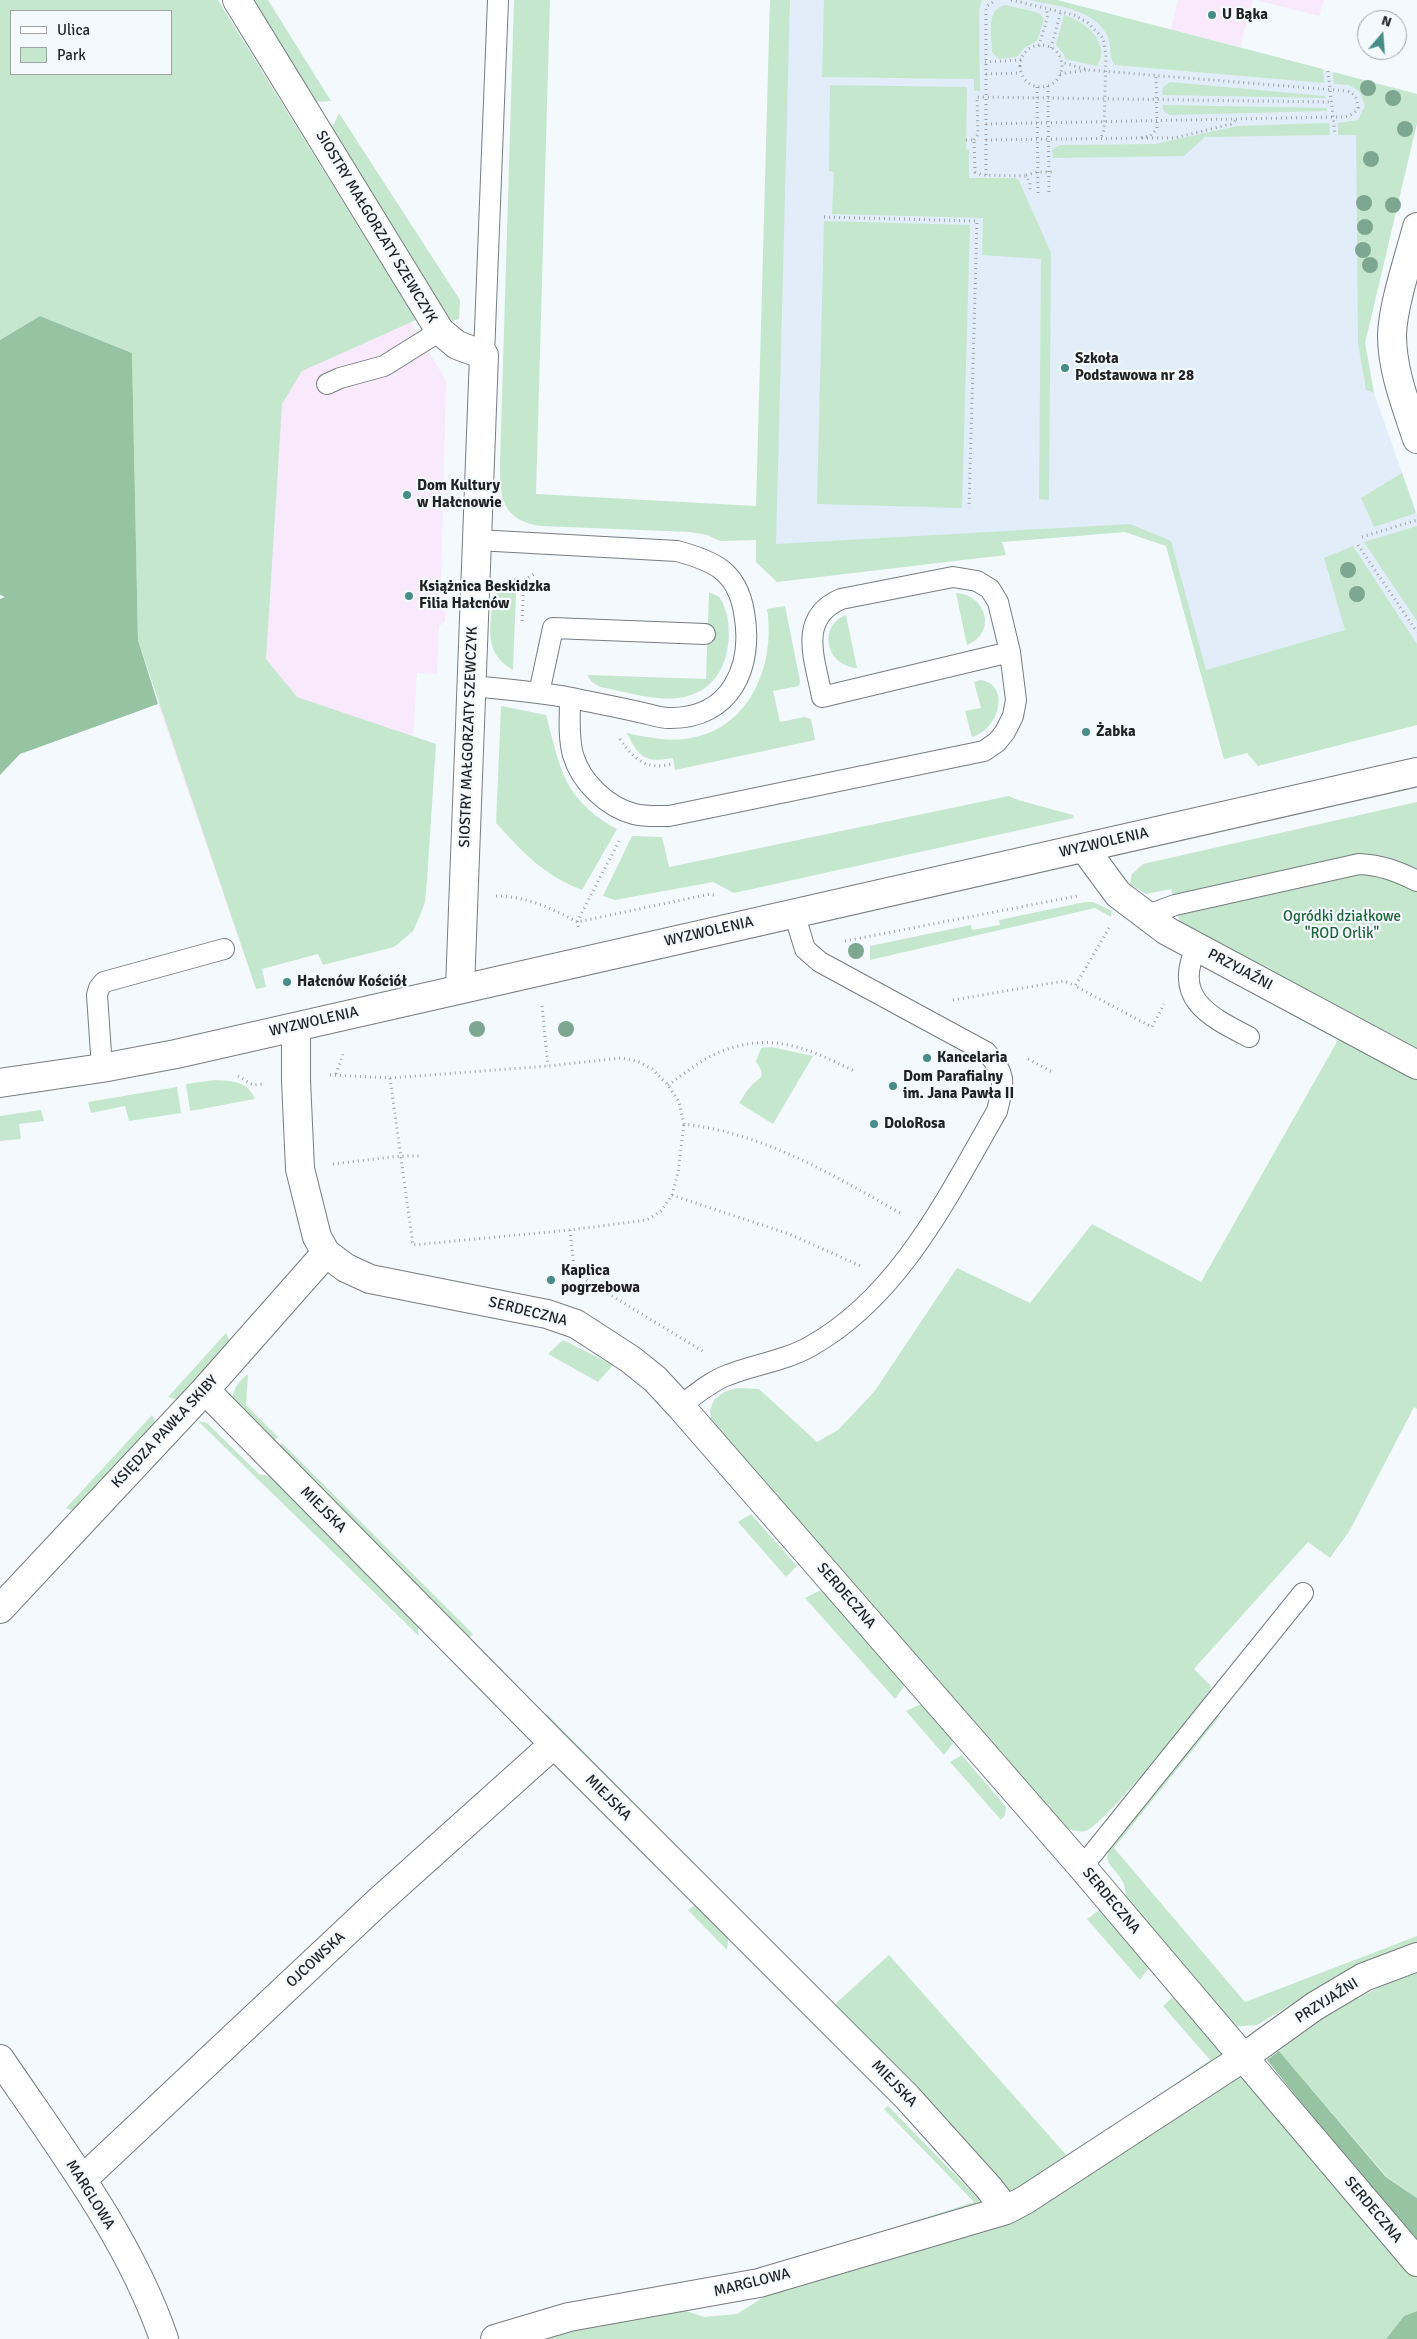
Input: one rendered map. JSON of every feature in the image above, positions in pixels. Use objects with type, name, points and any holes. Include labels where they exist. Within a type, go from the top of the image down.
[{"type":"street","name":"SIOSTRY MAŁGORZATY SZEWCZYK","points":[[237,0],[440,330],[457,345],[484,355],[460,988]]},
{"type":"street","points":[[1417,227],[1394,319],[1392,335],[1397,377],[1417,439]]},
{"type":"street","name":"WYZWOLENIA","points":[[0,1083],[102,1068],[296,1026],[1417,772]]},
{"type":"street","name":"PRZYJAŹNI","points":[[1084,848],[1113,899],[1145,916],[1167,931],[1417,1066]]},
{"type":"street","name":"SERDECZNA","points":[[296,1026],[296,1080],[300,1169],[317,1237],[326,1252],[346,1268],[370,1279],[547,1314],[576,1324],[630,1358],[654,1379],[680,1406],[1082,1867],[1417,2262]]},
{"type":"street","name":"KSIĘDZA PAWŁA SKIBY","points":[[0,1609],[205,1390],[326,1252]]},
{"type":"street","name":"MIEJSKA","points":[[205,1390],[554,1744],[907,2097],[989,2188],[1006,2210]]},
{"type":"street","name":"OJCOWSKA","points":[[82,2180],[379,1901],[554,1744]]},
{"type":"street","name":"PRZYJAŹNI","points":[[1006,2210],[1025,2200],[1244,2057],[1315,2006],[1364,1977],[1417,1957]]},
{"type":"street","name":"MARGLOWA","points":[[0,2059],[82,2180],[139,2281],[154,2312],[164,2339]]},
{"type":"street","name":"MARGLOWA","points":[[495,2339],[569,2317],[759,2283],[1006,2210]]},
{"type":"lane","points":[[484,355],[498,0]]},
{"type":"lane","points":[[327,384],[340,378],[384,366],[440,330]]},
{"type":"lane","points":[[471,686],[570,698],[668,718],[695,715],[722,701],[739,679],[746,656],[746,619],[742,596],[729,576],[707,559],[677,551],[477,540]]},
{"type":"lane","points":[[570,698],[570,733],[573,755],[582,775],[595,790],[612,804],[633,814],[669,816],[984,751],[997,742],[1013,716],[1016,700],[1010,652],[998,602],[990,588],[966,578],[953,576],[841,599],[828,604],[814,624],[812,636],[822,697],[1010,652]]},
{"type":"lane","points":[[539,693],[554,628],[705,634]]},
{"type":"lane","points":[[1145,916],[1175,905],[1359,864],[1377,864],[1394,869],[1417,881]]},
{"type":"lane","points":[[680,1406],[716,1380],[801,1351],[839,1330],[867,1304],[928,1230],[997,1111],[1004,1079],[999,1064],[986,1052],[820,962],[805,949],[794,913]]},
{"type":"lane","points":[[1197,946],[1187,970],[1193,995],[1213,1018],[1249,1037]]},
{"type":"lane","points":[[102,1068],[98,995],[99,988],[104,982],[224,949]]},
{"type":"lane","points":[[1082,1867],[1304,1593]]},
{"type":"path","points":[[986,175],[986,10],[987,6],[996,0]]},
{"type":"path","points":[[1011,0],[1046,10],[1061,11],[1088,23],[1102,38],[1106,46],[1104,122],[1101,139]]},
{"type":"path","points":[[1039,46],[1048,15],[1046,10]]},
{"type":"path","points":[[1051,48],[1061,11]]},
{"type":"path","points":[[1039,46],[1051,48],[1056,52],[1061,62],[1060,74],[1054,83],[1048,86],[1036,87],[1026,81],[1021,72],[1021,60],[1028,50],[1039,46]]},
{"type":"path","points":[[986,62],[1021,60]]},
{"type":"path","points":[[1061,62],[1089,70]]},
{"type":"path","points":[[986,124],[1333,117],[1354,114],[1358,108],[1358,102],[1353,93],[1329,89],[1089,70],[1060,74]]},
{"type":"path","points":[[1328,71],[1334,135]]},
{"type":"path","points":[[986,74],[1021,72]]},
{"type":"path","points":[[1139,138],[1155,132],[1157,121],[1156,74]]},
{"type":"path","points":[[1048,86],[1048,140],[1051,172],[1049,193]]},
{"type":"path","points":[[1036,87],[1038,194]]},
{"type":"path","points":[[1051,172],[1037,172],[1026,176],[986,175],[975,172],[974,140],[978,134],[977,97],[1331,102]]},
{"type":"path","points":[[986,140],[1175,138],[1231,124],[1237,119]]},
{"type":"path","points":[[966,140],[974,140]]},
{"type":"path","points":[[1026,176],[1030,183],[1030,194]]},
{"type":"path","points":[[824,217],[977,221],[969,508]]},
{"type":"path","points":[[1362,537],[1417,520]]},
{"type":"path","points":[[1358,544],[1417,632]]},
{"type":"path","points":[[475,579],[524,580],[522,626]]},
{"type":"path","points":[[614,707],[619,737],[635,759],[653,766],[671,764]]},
{"type":"path","points":[[805,949],[1079,896],[1113,899],[1117,912],[1115,919],[1075,986]]},
{"type":"path","points":[[948,1001],[1064,981],[1152,1027],[1165,1002],[1193,995]]},
{"type":"path","points":[[668,1086],[709,1057],[735,1047],[755,1043],[769,1042],[816,1051],[856,1072]]},
{"type":"path","points":[[296,1080],[336,1074],[390,1078],[621,1058],[637,1061],[652,1069],[668,1086],[679,1102],[684,1124],[678,1172],[672,1195],[661,1211],[648,1220],[570,1230],[413,1245],[390,1078]]},
{"type":"path","points":[[1027,1058],[1052,1072]]},
{"type":"path","points":[[684,1124],[714,1128],[780,1150],[814,1164],[928,1230]]},
{"type":"path","points":[[300,1169],[401,1156],[421,1156]]},
{"type":"path","points":[[672,1195],[789,1234],[889,1279]]},
{"type":"path","points":[[570,1230],[574,1266],[586,1280],[708,1355]]},
{"type":"shaded area","name":"Szkoła Podstawowa nr 28","points":[[770,0],[1057,0],[1417,94],[1417,123],[1365,343],[1374,393],[1417,515],[1417,701],[1224,759],[1166,546],[1125,532],[756,562]]},
{"type":"shaded area","name":"U Bąka","points":[[1178,0],[1253,0],[1240,47],[1171,30]]},
{"type":"shaded area","name":"U Bąka","points":[[1256,0],[1324,0],[1319,16]]},
{"type":"shaded area","points":[[253,65],[446,380],[441,582],[446,586],[445,622],[439,626],[437,674],[417,673],[405,872],[238,937],[158,704]]},
{"type":"green space","points":[[0,0],[218,0],[416,320],[302,371],[282,404],[266,659],[297,697],[436,744],[425,902],[413,931],[394,947],[323,965],[318,954],[262,969],[266,987],[256,989],[138,640],[132,353],[40,316],[0,340]]},
{"type":"green space","points":[[253,0],[268,0],[331,101],[315,102]]},
{"type":"green space","points":[[514,0],[550,0],[536,494],[756,506],[770,0],[790,0],[776,544],[1130,524],[1171,541],[1206,670],[1345,630],[1324,558],[1353,546],[1417,644],[1417,725],[1258,766],[1247,753],[1224,759],[1166,546],[1125,532],[1002,542],[1006,555],[777,582],[756,562],[756,540],[720,541],[707,535],[690,532],[541,526],[528,523],[510,512],[502,496],[500,463]]},
{"type":"green space","points":[[824,0],[982,0],[979,10],[980,91],[974,91],[974,79],[822,77]]},
{"type":"green space","points":[[1030,0],[1057,0],[1323,69],[1324,83],[1115,65],[1107,35],[1093,19],[1073,10]]},
{"type":"green space","points":[[1006,5],[1039,13],[1044,19],[1037,41],[1024,48],[1017,57],[999,59],[992,52],[991,24],[995,11],[999,7]]},
{"type":"green space","points":[[1064,15],[1080,22],[1094,34],[1101,49],[1101,57],[1097,66],[1065,59],[1064,54],[1056,45]]},
{"type":"green space","points":[[1333,72],[1417,94],[1417,123],[1365,343],[1374,393],[1366,390],[1358,343],[1356,135],[1338,135],[1338,123],[1358,120],[1365,106],[1360,92],[1349,85],[1334,84]]},
{"type":"green space","points":[[1170,82],[1325,96],[1326,98],[1162,95],[1163,87]]},
{"type":"green space","points":[[830,85],[967,87],[966,149],[969,150],[969,178],[1016,178],[1019,181],[1051,253],[1049,500],[1039,499],[1041,259],[982,255],[983,218],[832,214],[834,172],[829,171]]},
{"type":"green space","points":[[1162,105],[1327,108],[1327,111],[1170,115],[1164,112]]},
{"type":"green space","points":[[339,113],[460,300],[459,319],[452,321],[404,251],[360,177],[332,128]]},
{"type":"green space","points":[[1329,123],[1330,135],[1205,137],[1184,156],[1053,158],[1052,149],[1061,145],[1155,144],[1237,126]]},
{"type":"green space","points":[[824,221],[970,225],[962,508],[817,504]]},
{"type":"green space","points":[[40,316],[132,353],[138,640],[158,704],[20,754],[0,775],[0,599],[5,597],[0,595],[0,340]]},
{"type":"green space","points":[[1402,473],[1416,513],[1374,527],[1361,498]]},
{"type":"green space","points":[[1417,526],[1417,621],[1364,542]]},
{"type":"green space","points":[[496,591],[516,592],[513,670],[503,663],[497,655],[491,638],[493,596]]},
{"type":"green space","points":[[709,592],[719,597],[723,603],[729,627],[729,639],[724,662],[719,673],[703,690],[680,698],[669,699],[600,687],[592,682],[587,675],[706,679]]},
{"type":"green space","points":[[956,593],[967,595],[975,600],[981,607],[984,615],[985,624],[982,632],[967,645]]},
{"type":"green space","points":[[785,606],[800,681],[799,686],[773,691],[780,722],[805,717],[811,719],[815,740],[675,770],[673,758],[656,760],[644,757],[635,748],[627,733],[663,739],[684,739],[707,734],[726,724],[741,710],[753,693],[762,673],[769,631],[767,609]]},
{"type":"green space","points":[[846,615],[857,668],[846,666],[838,660],[832,653],[829,645],[831,628],[837,620]]},
{"type":"green space","points":[[980,680],[994,686],[999,699],[993,721],[988,727],[972,737],[965,711],[981,708],[974,682]]},
{"type":"green space","points":[[501,706],[546,715],[561,767],[575,794],[599,818],[617,829],[582,890],[545,870],[525,853],[496,823]]},
{"type":"green space","points":[[1009,796],[1073,815],[1074,818],[734,893],[713,882],[615,900],[603,896],[632,836],[662,837],[669,867]]},
{"type":"green space","name":"Ogródki działkowe \"ROD Orlik\"","points":[[1417,802],[1417,1050],[1180,923],[1171,889],[1146,894],[1130,884],[1132,874],[1143,864]]},
{"type":"green space","points":[[1085,902],[1093,902],[1112,911],[1111,917],[1095,908],[870,960],[870,946],[971,925],[972,930],[1000,925],[999,920]]},
{"type":"green space","points":[[1214,969],[1417,1079],[1417,1409],[1414,1407],[1350,1530],[1330,1558],[1308,1542],[1194,1669],[1211,1686],[1208,1696],[1109,1811],[1085,1831],[1075,1831],[1059,1826],[716,1431],[711,1419],[710,1410],[714,1400],[724,1392],[737,1388],[759,1389],[817,1442],[838,1430],[874,1392],[957,1268],[1030,1303],[1092,1224],[1201,1282],[1338,1040],[1211,971]]},
{"type":"green space","points":[[771,1047],[813,1056],[773,1124],[739,1103],[761,1077],[762,1074],[756,1061],[761,1048]]},
{"type":"green space","points":[[215,1080],[244,1085],[255,1099],[190,1111],[186,1084]]},
{"type":"green space","points":[[177,1087],[181,1113],[129,1121],[125,1106],[91,1113],[88,1102]]},
{"type":"green space","points":[[41,1110],[44,1121],[19,1124],[21,1139],[0,1141],[0,1116]]},
{"type":"green space","points":[[226,1333],[230,1342],[178,1400],[168,1397]]},
{"type":"green space","points":[[563,1340],[613,1365],[598,1382],[548,1354]]},
{"type":"green space","points":[[248,1374],[246,1405],[278,1437],[270,1446],[234,1404],[234,1391],[241,1380]]},
{"type":"green space","points":[[152,1415],[156,1425],[76,1512],[66,1508]]},
{"type":"green space","points":[[198,1421],[207,1423],[259,1474],[276,1478],[417,1622],[419,1636]]},
{"type":"green space","points":[[282,1443],[473,1634],[466,1641],[275,1450]]},
{"type":"green space","points":[[751,1514],[797,1566],[786,1577],[738,1522]]},
{"type":"green space","points":[[821,1590],[905,1685],[895,1699],[805,1598]]},
{"type":"green space","points":[[921,1704],[954,1742],[944,1755],[906,1711]]},
{"type":"green space","points":[[547,1714],[833,2006],[889,1955],[1068,2157],[1210,2060],[1163,2006],[1176,1994],[1221,2049],[1221,2057],[1012,2194],[1005,2192],[546,1722]]},
{"type":"green space","points":[[1216,1716],[1220,1716],[1114,1848],[1245,2002],[1417,1936],[1417,1944],[1376,1959],[1332,1980],[1257,2025],[1232,2027],[1128,1906],[1123,1882],[1108,1862],[1110,1846]]},
{"type":"green space","points":[[962,1755],[1006,1807],[1005,1815],[1001,1820],[950,1762]]},
{"type":"green space","points":[[699,1902],[729,1932],[727,1950],[688,1910]]},
{"type":"green space","points":[[1101,1909],[1150,1966],[1140,1980],[1087,1919]]},
{"type":"green space","points":[[1417,1973],[1417,2198],[1387,2177],[1279,2051],[1330,2013],[1387,1983]]},
{"type":"green space","points":[[1279,2051],[1386,2177],[1417,2198],[1417,2243],[1389,2212],[1267,2060]]},
{"type":"green space","points":[[1234,2076],[1249,2079],[1417,2275],[1417,2311],[1404,2316],[1386,2339],[525,2339],[677,2308],[704,2317],[737,2314],[789,2281],[995,2224]]},
{"type":"green space","points":[[888,2106],[979,2199],[980,2204],[734,2281],[727,2274],[771,2267],[974,2202],[884,2109]]},
{"type":"green space","points":[[1417,2311],[1417,2339],[1386,2339],[1404,2316]]},
{"type":"place","name":"U Bąka","points":[[1212,15]]},
{"type":"place","name":"Szkoła Podstawowa nr 28","points":[[1065,368]]},
{"type":"place","name":"Dom Kultury w Hałcnowie","points":[[407,495]]},
{"type":"place","name":"Książnica Beskidzka Filia Hałcnów","points":[[409,596]]},
{"type":"place","name":"Żabka","points":[[1086,732]]},
{"type":"place","name":"Hałcnów Kościół","points":[[287,982]]},
{"type":"place","name":"Kancelaria","points":[[927,1058]]},
{"type":"place","name":"Dom Parafialny im. Jana Pawła II","points":[[893,1086]]},
{"type":"place","name":"DoloRosa","points":[[874,1124]]},
{"type":"place","name":"Kaplica pogrzebowa","points":[[551,1280]]}]
